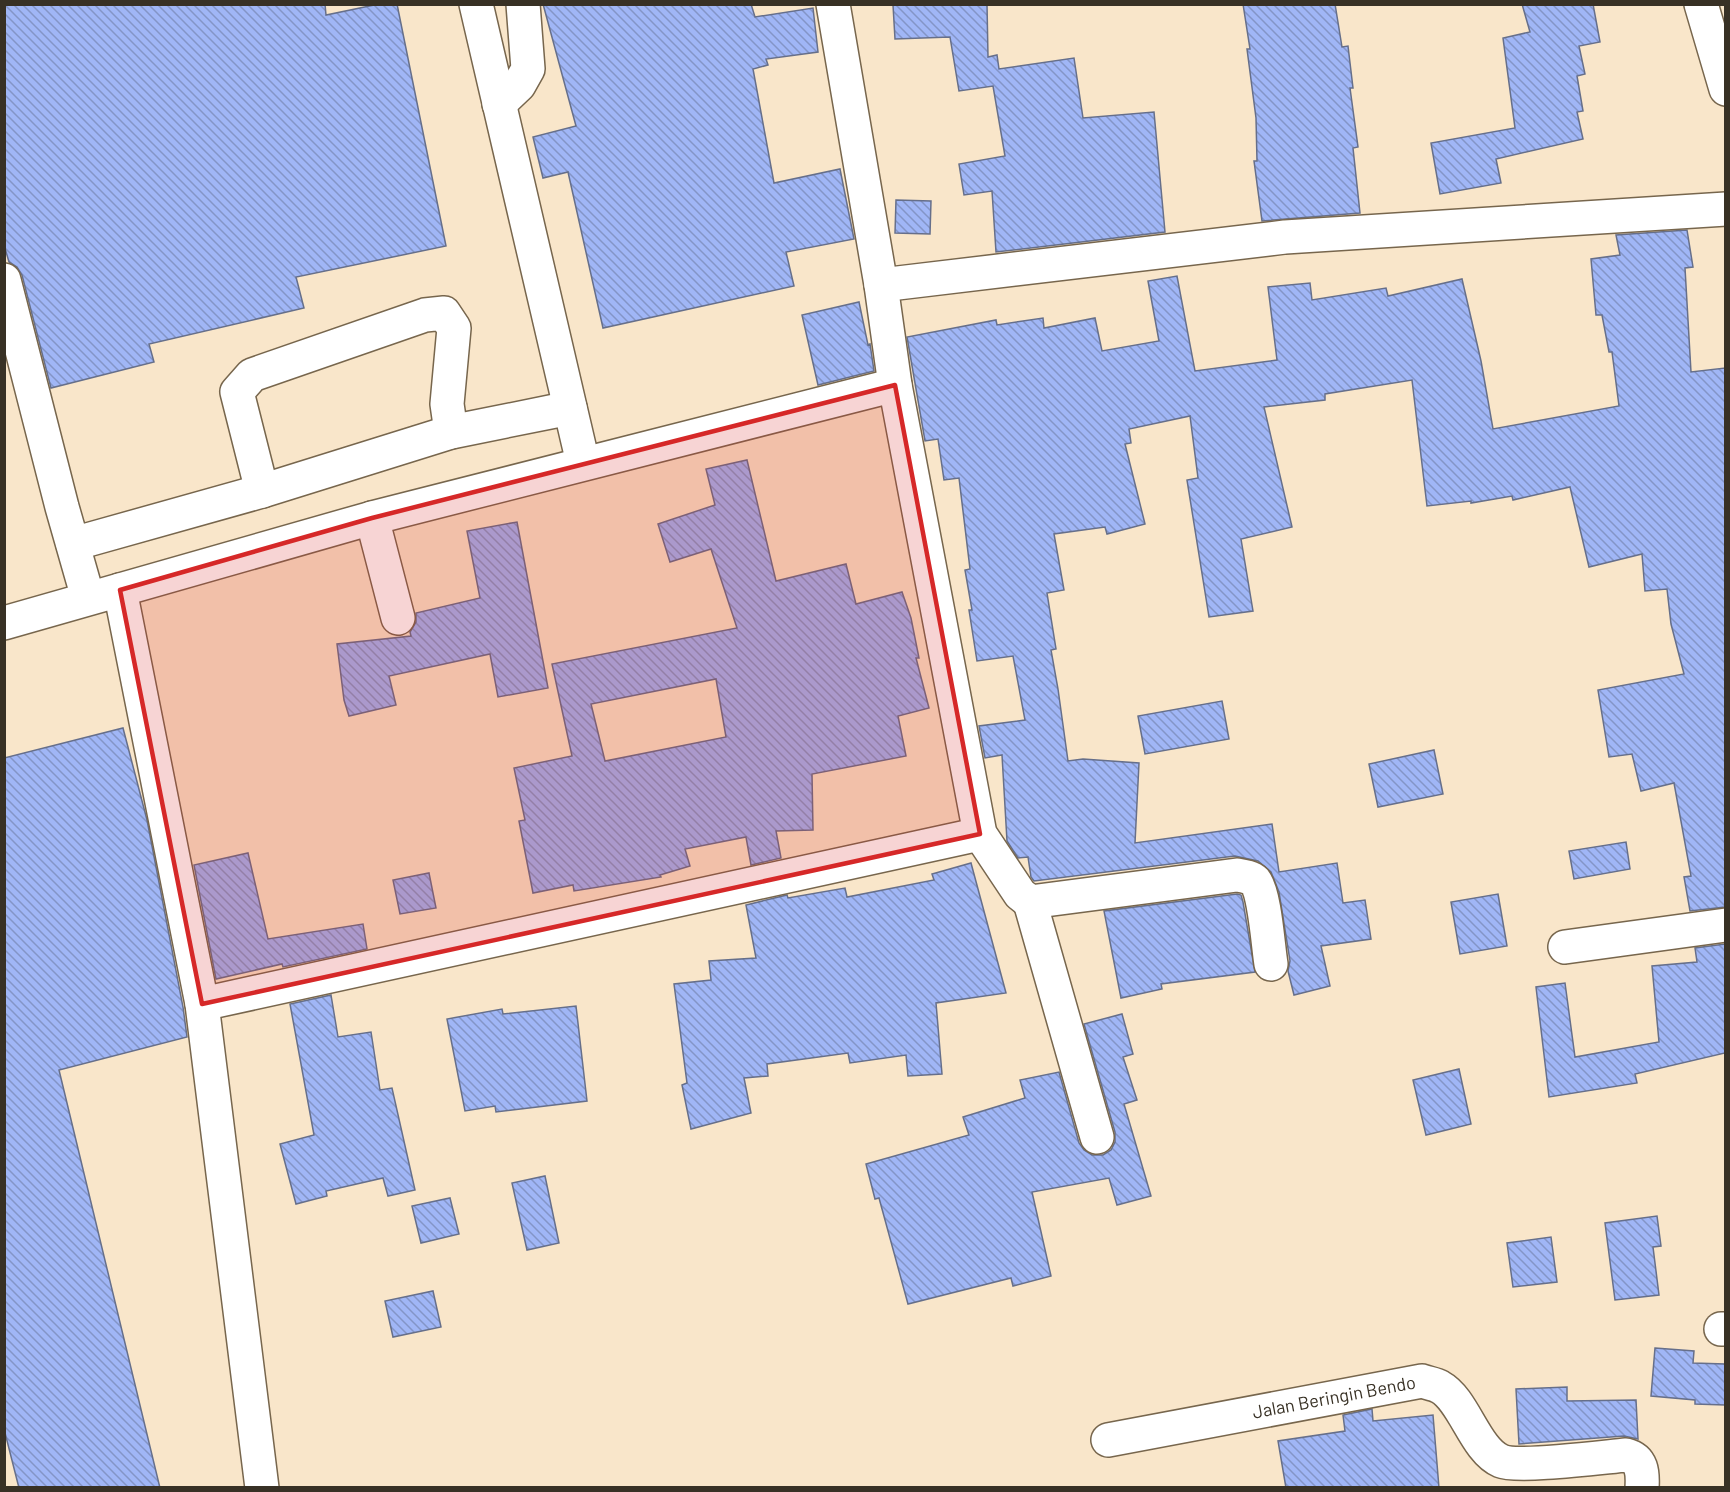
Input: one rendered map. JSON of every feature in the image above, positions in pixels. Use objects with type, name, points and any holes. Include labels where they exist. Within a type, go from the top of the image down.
[{"type":"street","points":[[476,4],[583,463]]},
{"type":"street","points":[[499,104],[519,84],[528,69],[523,4]]},
{"type":"street","points":[[833,4],[881,285],[895,385],[980,834],[1020,894],[1030,902],[1097,1137]]},
{"type":"street","points":[[1701,4],[1725,89]]},
{"type":"street","points":[[881,285],[1285,237],[1725,209]]},
{"type":"street","points":[[4,280],[88,598]]},
{"type":"street","points":[[262,491],[237,392],[252,375],[426,315],[444,313],[454,328],[447,404],[451,432]]},
{"type":"street","points":[[4,623],[372,518],[895,385]]},
{"type":"street","points":[[73,544],[262,491],[451,432],[570,408]]},
{"type":"street","points":[[372,518],[398,618]]},
{"type":"street","points":[[120,590],[202,1004],[262,1488]]},
{"type":"street","points":[[202,1004],[980,834]]},
{"type":"street","points":[[1030,902],[1237,875],[1249,878],[1255,881],[1261,896],[1271,964]]},
{"type":"street","points":[[1565,947],[1725,925]]},
{"type":"street","name":"Jalan Beringin Bendo","points":[[1108,1440],[1422,1381],[1440,1387],[1453,1400],[1487,1450],[1501,1462],[1522,1463],[1626,1455],[1635,1458],[1640,1464],[1642,1488]]},
{"type":"highlighted area","points":[[895,385],[980,834],[202,1004],[120,590],[372,518]]},
{"type":"building","points":[[4,4],[325,4],[326,15],[379,4],[397,4],[446,246],[296,277],[304,308],[149,344],[154,362],[51,388],[22,275],[17,267],[9,262],[4,245]]},
{"type":"building","points":[[543,4],[751,4],[755,17],[813,8],[818,52],[766,59],[768,65],[753,69],[774,183],[840,169],[854,239],[786,252],[794,286],[603,328],[568,172],[543,178],[533,137],[576,126]]},
{"type":"building","points":[[987,4],[988,57],[997,55],[999,69],[1074,58],[1083,118],[1154,112],[1165,232],[996,252],[992,191],[964,195],[959,164],[1005,156],[993,86],[959,91],[950,37],[895,39],[893,5]]},
{"type":"building","points":[[1243,4],[1335,4],[1342,47],[1348,46],[1353,88],[1350,88],[1358,147],[1353,148],[1360,213],[1262,221],[1254,161],[1257,161],[1256,118],[1247,49],[1250,49]]},
{"type":"building","points":[[1522,4],[1593,4],[1600,42],[1579,46],[1585,74],[1577,76],[1583,111],[1577,112],[1583,139],[1496,159],[1501,183],[1440,194],[1431,143],[1515,128],[1503,38],[1530,32]]},
{"type":"building","points":[[896,200],[931,201],[930,234],[895,233]]},
{"type":"building","points":[[1687,230],[1693,267],[1685,268],[1691,372],[1725,368],[1725,907],[1690,911],[1684,877],[1691,876],[1674,783],[1641,791],[1632,754],[1609,757],[1598,690],[1684,674],[1671,624],[1667,589],[1645,591],[1642,554],[1589,567],[1570,487],[1513,500],[1512,496],[1471,503],[1471,501],[1427,506],[1412,380],[1325,394],[1325,400],[1264,407],[1292,527],[1241,539],[1253,611],[1209,617],[1187,480],[1198,478],[1190,416],[1129,429],[1131,443],[1125,444],[1145,524],[1107,534],[1105,527],[1054,534],[1064,590],[1047,593],[1056,649],[1051,650],[1068,761],[1083,759],[1139,763],[1135,843],[1272,824],[1279,872],[1337,863],[1343,903],[1365,900],[1371,939],[1321,946],[1330,986],[1294,995],[1288,971],[1290,961],[1279,892],[1271,872],[1258,861],[1235,856],[1034,881],[1031,877],[1028,857],[1018,858],[1007,841],[1002,755],[985,758],[979,726],[1025,720],[1013,656],[977,661],[965,570],[970,569],[959,478],[944,480],[938,439],[925,441],[907,337],[996,320],[997,325],[1043,318],[1044,328],[1095,318],[1102,351],[1159,341],[1148,281],[1177,276],[1195,371],[1277,360],[1268,287],[1310,283],[1312,300],[1386,288],[1388,296],[1462,279],[1481,361],[1493,429],[1619,406],[1612,352],[1609,352],[1602,315],[1596,315],[1591,259],[1620,255],[1616,235]]},
{"type":"building","points":[[859,302],[868,345],[870,344],[874,371],[818,385],[802,315]]},
{"type":"building","points":[[747,460],[776,581],[846,564],[856,604],[902,592],[911,618],[919,658],[916,658],[929,708],[898,716],[906,756],[812,774],[813,830],[776,831],[781,858],[751,865],[746,837],[685,849],[690,866],[660,875],[661,877],[574,891],[573,885],[533,893],[519,821],[525,820],[514,768],[572,756],[552,664],[737,628],[711,549],[670,562],[658,524],[715,505],[706,469]],"holes":[[[716,679],[726,737],[605,761],[591,704]]]},
{"type":"building","points":[[517,522],[548,688],[498,697],[490,654],[389,676],[396,705],[349,716],[344,700],[337,644],[411,636],[410,632],[416,622],[416,613],[480,598],[467,531]]},
{"type":"building","points":[[1222,701],[1229,739],[1145,754],[1138,716]]},
{"type":"building","points":[[123,728],[147,820],[187,1037],[59,1070],[160,1488],[19,1488],[4,1429],[4,758]]},
{"type":"building","points":[[1434,750],[1443,794],[1378,807],[1369,764]]},
{"type":"building","points":[[1626,842],[1630,869],[1574,879],[1569,851]]},
{"type":"building","points":[[248,853],[268,939],[363,924],[367,949],[283,967],[282,964],[216,979],[194,865]]},
{"type":"building","points":[[971,863],[1006,993],[936,1003],[942,1074],[908,1076],[906,1055],[850,1063],[848,1053],[767,1064],[768,1076],[744,1078],[751,1113],[691,1129],[682,1085],[687,1083],[674,984],[711,980],[709,961],[756,958],[746,905],[787,895],[788,898],[845,888],[847,897],[934,880],[932,874]]},
{"type":"building","points":[[429,873],[436,908],[400,914],[393,880]]},
{"type":"building","points":[[1498,894],[1507,946],[1460,954],[1451,902]]},
{"type":"building","points":[[1241,895],[1243,902],[1255,972],[1161,984],[1162,989],[1121,998],[1104,911]]},
{"type":"building","points":[[1725,944],[1725,1053],[1635,1074],[1637,1083],[1549,1097],[1536,987],[1565,983],[1575,1057],[1659,1042],[1652,966],[1697,962],[1695,948]]},
{"type":"building","points":[[331,995],[338,1037],[371,1032],[380,1090],[392,1088],[415,1190],[388,1196],[383,1178],[326,1191],[327,1196],[296,1204],[280,1144],[314,1135],[290,1004]]},
{"type":"building","points":[[576,1006],[587,1101],[496,1112],[495,1106],[465,1111],[447,1019],[502,1009],[503,1014]]},
{"type":"building","points":[[1122,1014],[1133,1054],[1123,1057],[1137,1100],[1124,1104],[1151,1196],[1117,1205],[1109,1178],[1032,1192],[1051,1276],[1013,1286],[1011,1278],[908,1304],[879,1198],[875,1199],[866,1164],[969,1135],[963,1117],[1025,1098],[1020,1080],[1059,1072],[1079,1143],[1092,1155],[1103,1155],[1111,1150],[1115,1142],[1115,1132],[1084,1024]]},
{"type":"building","points":[[1459,1069],[1471,1124],[1426,1135],[1413,1080]]},
{"type":"building","points":[[545,1176],[559,1243],[527,1250],[512,1183]]},
{"type":"building","points":[[450,1198],[459,1234],[421,1243],[412,1206]]},
{"type":"building","points":[[1657,1216],[1661,1246],[1653,1247],[1659,1295],[1615,1300],[1605,1223]]},
{"type":"building","points":[[1551,1237],[1557,1282],[1513,1287],[1507,1243]]},
{"type":"building","points":[[433,1291],[441,1327],[393,1337],[385,1301]]},
{"type":"building","points":[[1655,1348],[1694,1351],[1693,1363],[1725,1364],[1725,1405],[1695,1404],[1695,1400],[1651,1396]]},
{"type":"building","points":[[1567,1387],[1567,1401],[1636,1400],[1638,1439],[1624,1436],[1519,1444],[1516,1389]]},
{"type":"building","points":[[1372,1409],[1373,1421],[1433,1415],[1439,1488],[1286,1488],[1278,1441],[1345,1431],[1343,1415]]}]
